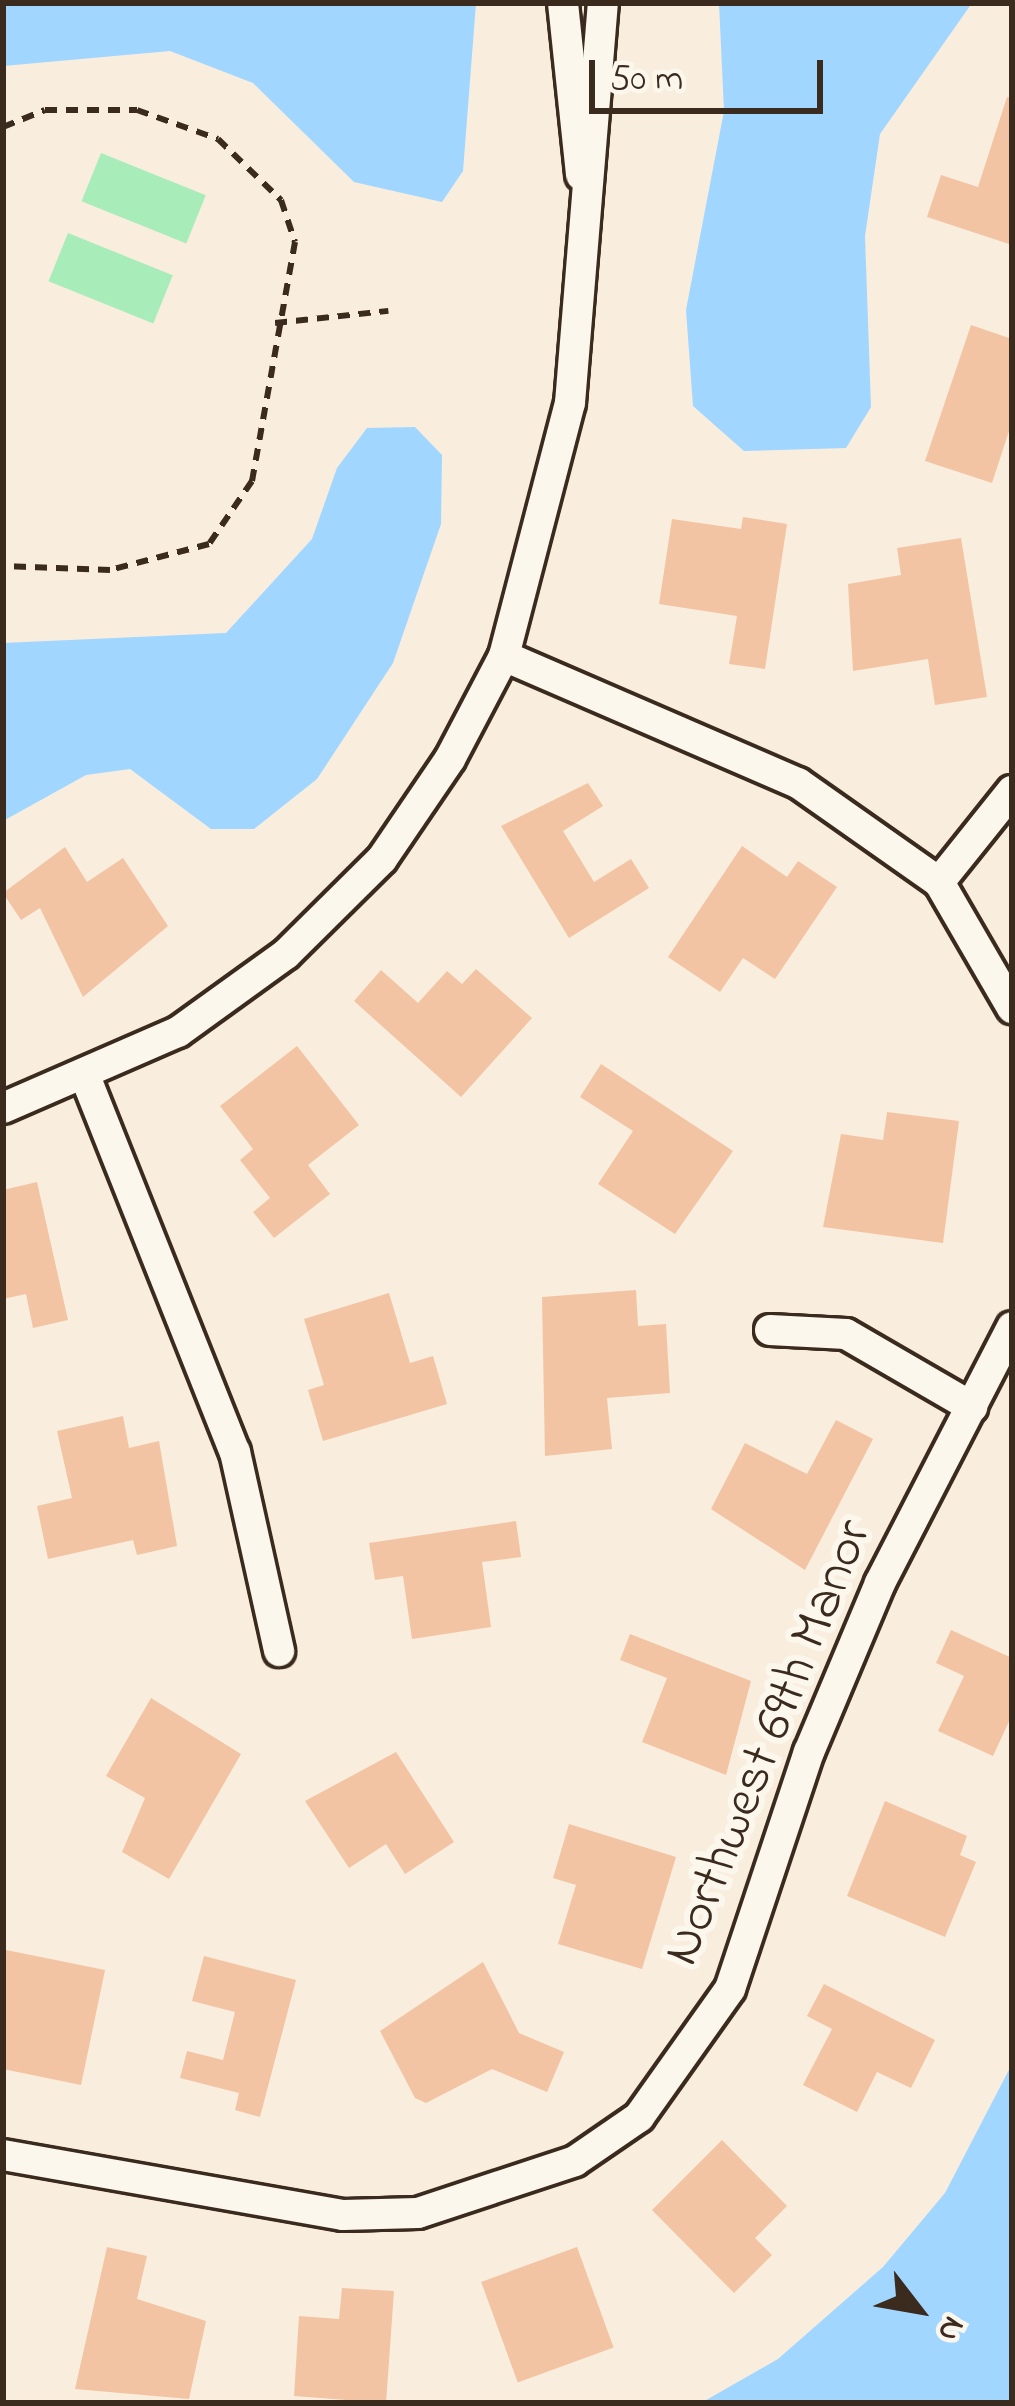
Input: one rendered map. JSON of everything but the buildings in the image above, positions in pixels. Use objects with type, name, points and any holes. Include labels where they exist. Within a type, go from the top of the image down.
[{"type":"street","points":[[563,3],[589,240]]},
{"type":"street","points":[[3,1108],[87,1081],[286,954],[382,859],[504,656],[566,425],[589,240],[603,3]]},
{"type":"street","points":[[504,656],[798,783],[940,882],[1012,1008]]},
{"type":"street","points":[[940,882],[1012,790]]},
{"type":"street","points":[[87,1081],[236,1452],[279,1651]]},
{"type":"street","name":"Northwest 69th Manor","points":[[3,2155],[343,2216],[418,2213],[575,2161],[639,2116],[730,1990],[808,1752],[1012,1327]]},
{"type":"street","points":[[770,1330],[846,1334],[972,1407]]},
{"type":"path","points":[[3,127],[45,110],[137,110],[218,139],[281,200],[295,242],[275,323],[252,481],[209,544],[110,570],[3,566]]},
{"type":"path","points":[[275,323],[388,311]]},
{"type":"green space","points":[[101,153],[206,195],[186,244],[82,201]]},
{"type":"green space","points":[[68,233],[173,275],[153,324],[49,281]]},
{"type":"water","points":[[3,3],[476,3],[463,171],[442,202],[354,182],[253,83],[170,51],[3,66]]},
{"type":"water","points":[[719,3],[972,3],[880,134],[865,236],[871,407],[846,448],[744,451],[693,406],[686,310],[724,111]]},
{"type":"water","points":[[415,427],[442,455],[441,524],[393,663],[317,779],[254,829],[211,829],[130,769],[86,775],[3,821],[3,643],[226,633],[312,539],[337,468],[367,428]]},
{"type":"water","points":[[1012,2064],[1012,2403],[701,2403],[778,2359],[883,2267],[945,2193]]}]
